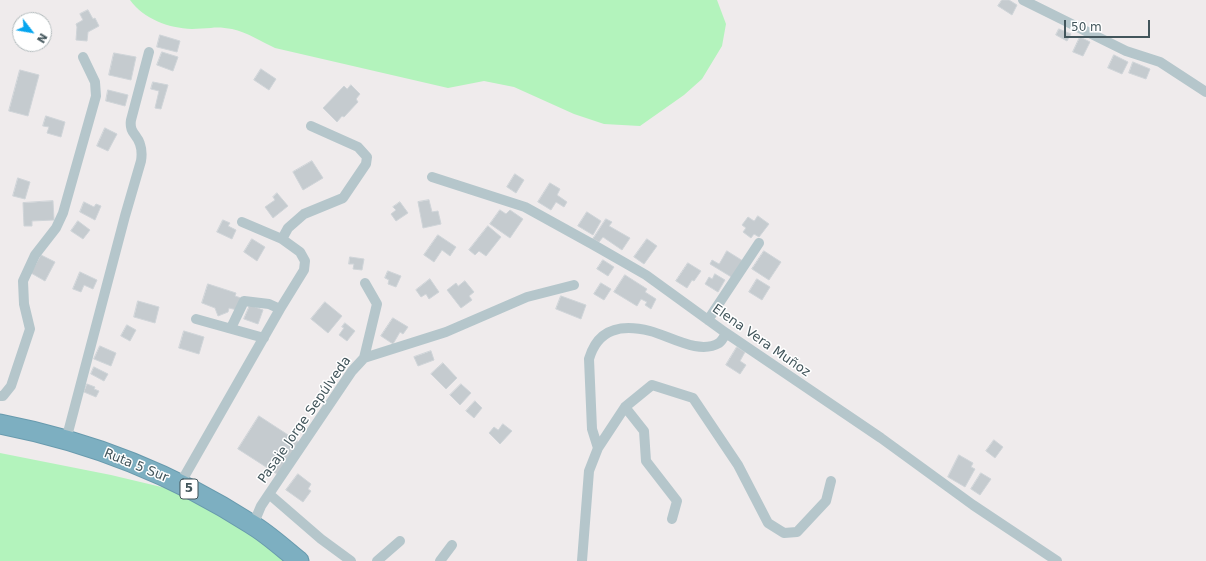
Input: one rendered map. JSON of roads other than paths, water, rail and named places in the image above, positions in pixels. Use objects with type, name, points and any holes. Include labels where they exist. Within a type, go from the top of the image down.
[{"type":"highway","name":"Ruta 5 Sur","points":[[0,424],[66,440],[124,460],[180,484],[253,524],[299,561]]},
{"type":"street","points":[[1023,0],[1126,51],[1160,62],[1206,92]]},
{"type":"street","points":[[66,440],[141,161],[142,153],[140,144],[130,127],[149,52]]},
{"type":"street","points":[[0,396],[2,396],[11,386],[30,329],[24,304],[24,281],[35,255],[56,228],[63,213],[96,96],[95,82],[84,57]]},
{"type":"street","points":[[282,239],[288,228],[304,214],[343,198],[366,164],[366,157],[358,147],[311,126]]},
{"type":"street","name":"Elena Vera Muñoz","points":[[432,177],[524,207],[646,275],[726,333],[881,438],[973,505],[1057,561]]},
{"type":"street","points":[[180,484],[280,309],[298,281],[305,266],[303,256],[300,252],[282,239],[242,222]]},
{"type":"street","points":[[708,320],[759,243]]},
{"type":"street","points":[[364,358],[376,304],[365,283]]},
{"type":"street","name":"Pasaje Jorge Sepúlveda","points":[[253,524],[261,506],[269,494],[352,370],[364,358],[446,332],[527,297],[574,285]]},
{"type":"street","points":[[231,328],[244,301],[269,304],[280,309]]},
{"type":"street","points":[[196,318],[264,338]]},
{"type":"street","points":[[598,448],[592,429],[589,359],[591,351],[606,332],[616,328],[650,331],[692,345],[709,347],[720,342],[726,333]]},
{"type":"street","points":[[582,561],[589,471],[598,448],[625,407],[652,385],[693,398],[738,465],[768,522],[784,533],[797,532],[826,501],[831,481]]},
{"type":"street","points":[[625,407],[644,432],[646,461],[677,501],[672,519]]},
{"type":"street","points":[[269,494],[321,539],[351,561]]},
{"type":"street","points":[[377,561],[400,541]]},
{"type":"street","points":[[440,561],[452,545]]}]
